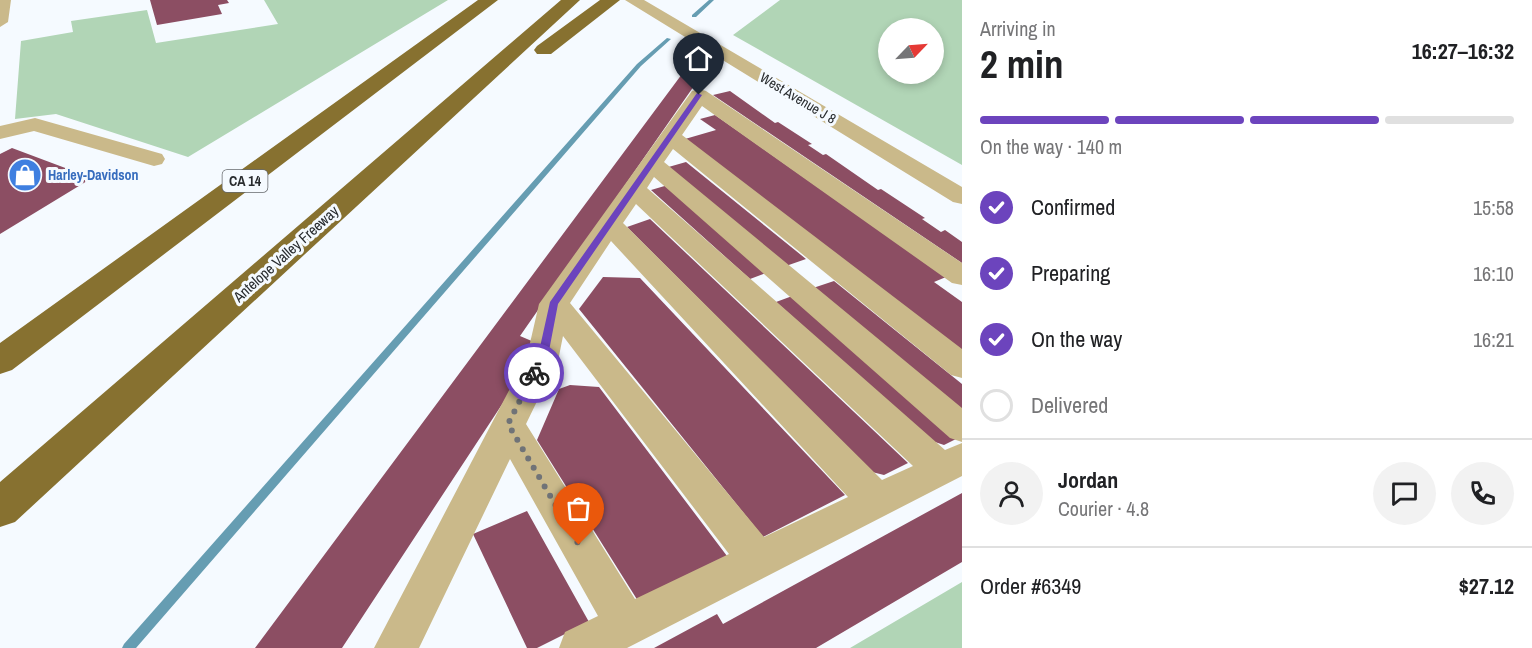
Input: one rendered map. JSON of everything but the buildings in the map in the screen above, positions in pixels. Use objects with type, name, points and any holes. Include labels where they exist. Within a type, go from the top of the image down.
[{"type":"highway","name":"CA 14","points":[[0,361],[489,0]]},
{"type":"highway","name":"Antelope Valley Freeway","points":[[0,508],[572,0]]},
{"type":"highway","points":[[435,122],[490,92],[606,4]]},
{"type":"street","points":[[0,22],[3,0]]},
{"type":"street","name":"West Avenue J 8","points":[[633,0],[962,197]]},
{"type":"street","points":[[396,648],[543,356],[554,304],[699,95],[962,276]]},
{"type":"street","points":[[0,133],[35,124],[154,159]]},
{"type":"street","points":[[670,136],[962,366]]},
{"type":"street","points":[[652,163],[962,428]]},
{"type":"street","points":[[582,648],[951,464],[749,294],[634,189]]},
{"type":"street","points":[[609,224],[878,501]]},
{"type":"street","points":[[749,294],[830,262]]},
{"type":"street","points":[[554,304],[758,560]]},
{"type":"street","points":[[508,424],[627,626]]},
{"type":"green space","points":[[264,0],[448,0],[188,157],[56,114],[15,119],[21,41],[73,32],[71,21],[147,10],[156,43],[278,24]]},
{"type":"green space","points":[[780,0],[962,0],[962,165],[733,35]]},
{"type":"green space","points":[[962,582],[962,648],[850,648]]},
{"type":"waterway","points":[[694,16],[712,0]]},
{"type":"waterway","points":[[128,648],[639,65],[669,39]]},
{"type":"way so far","points":[[534,373],[508,424],[579,545]]},
{"type":"place","name":"Harley-Davidson","points":[[25,175]]},
{"type":"route","points":[[534,373],[543,356],[554,304],[699,95]]}]
